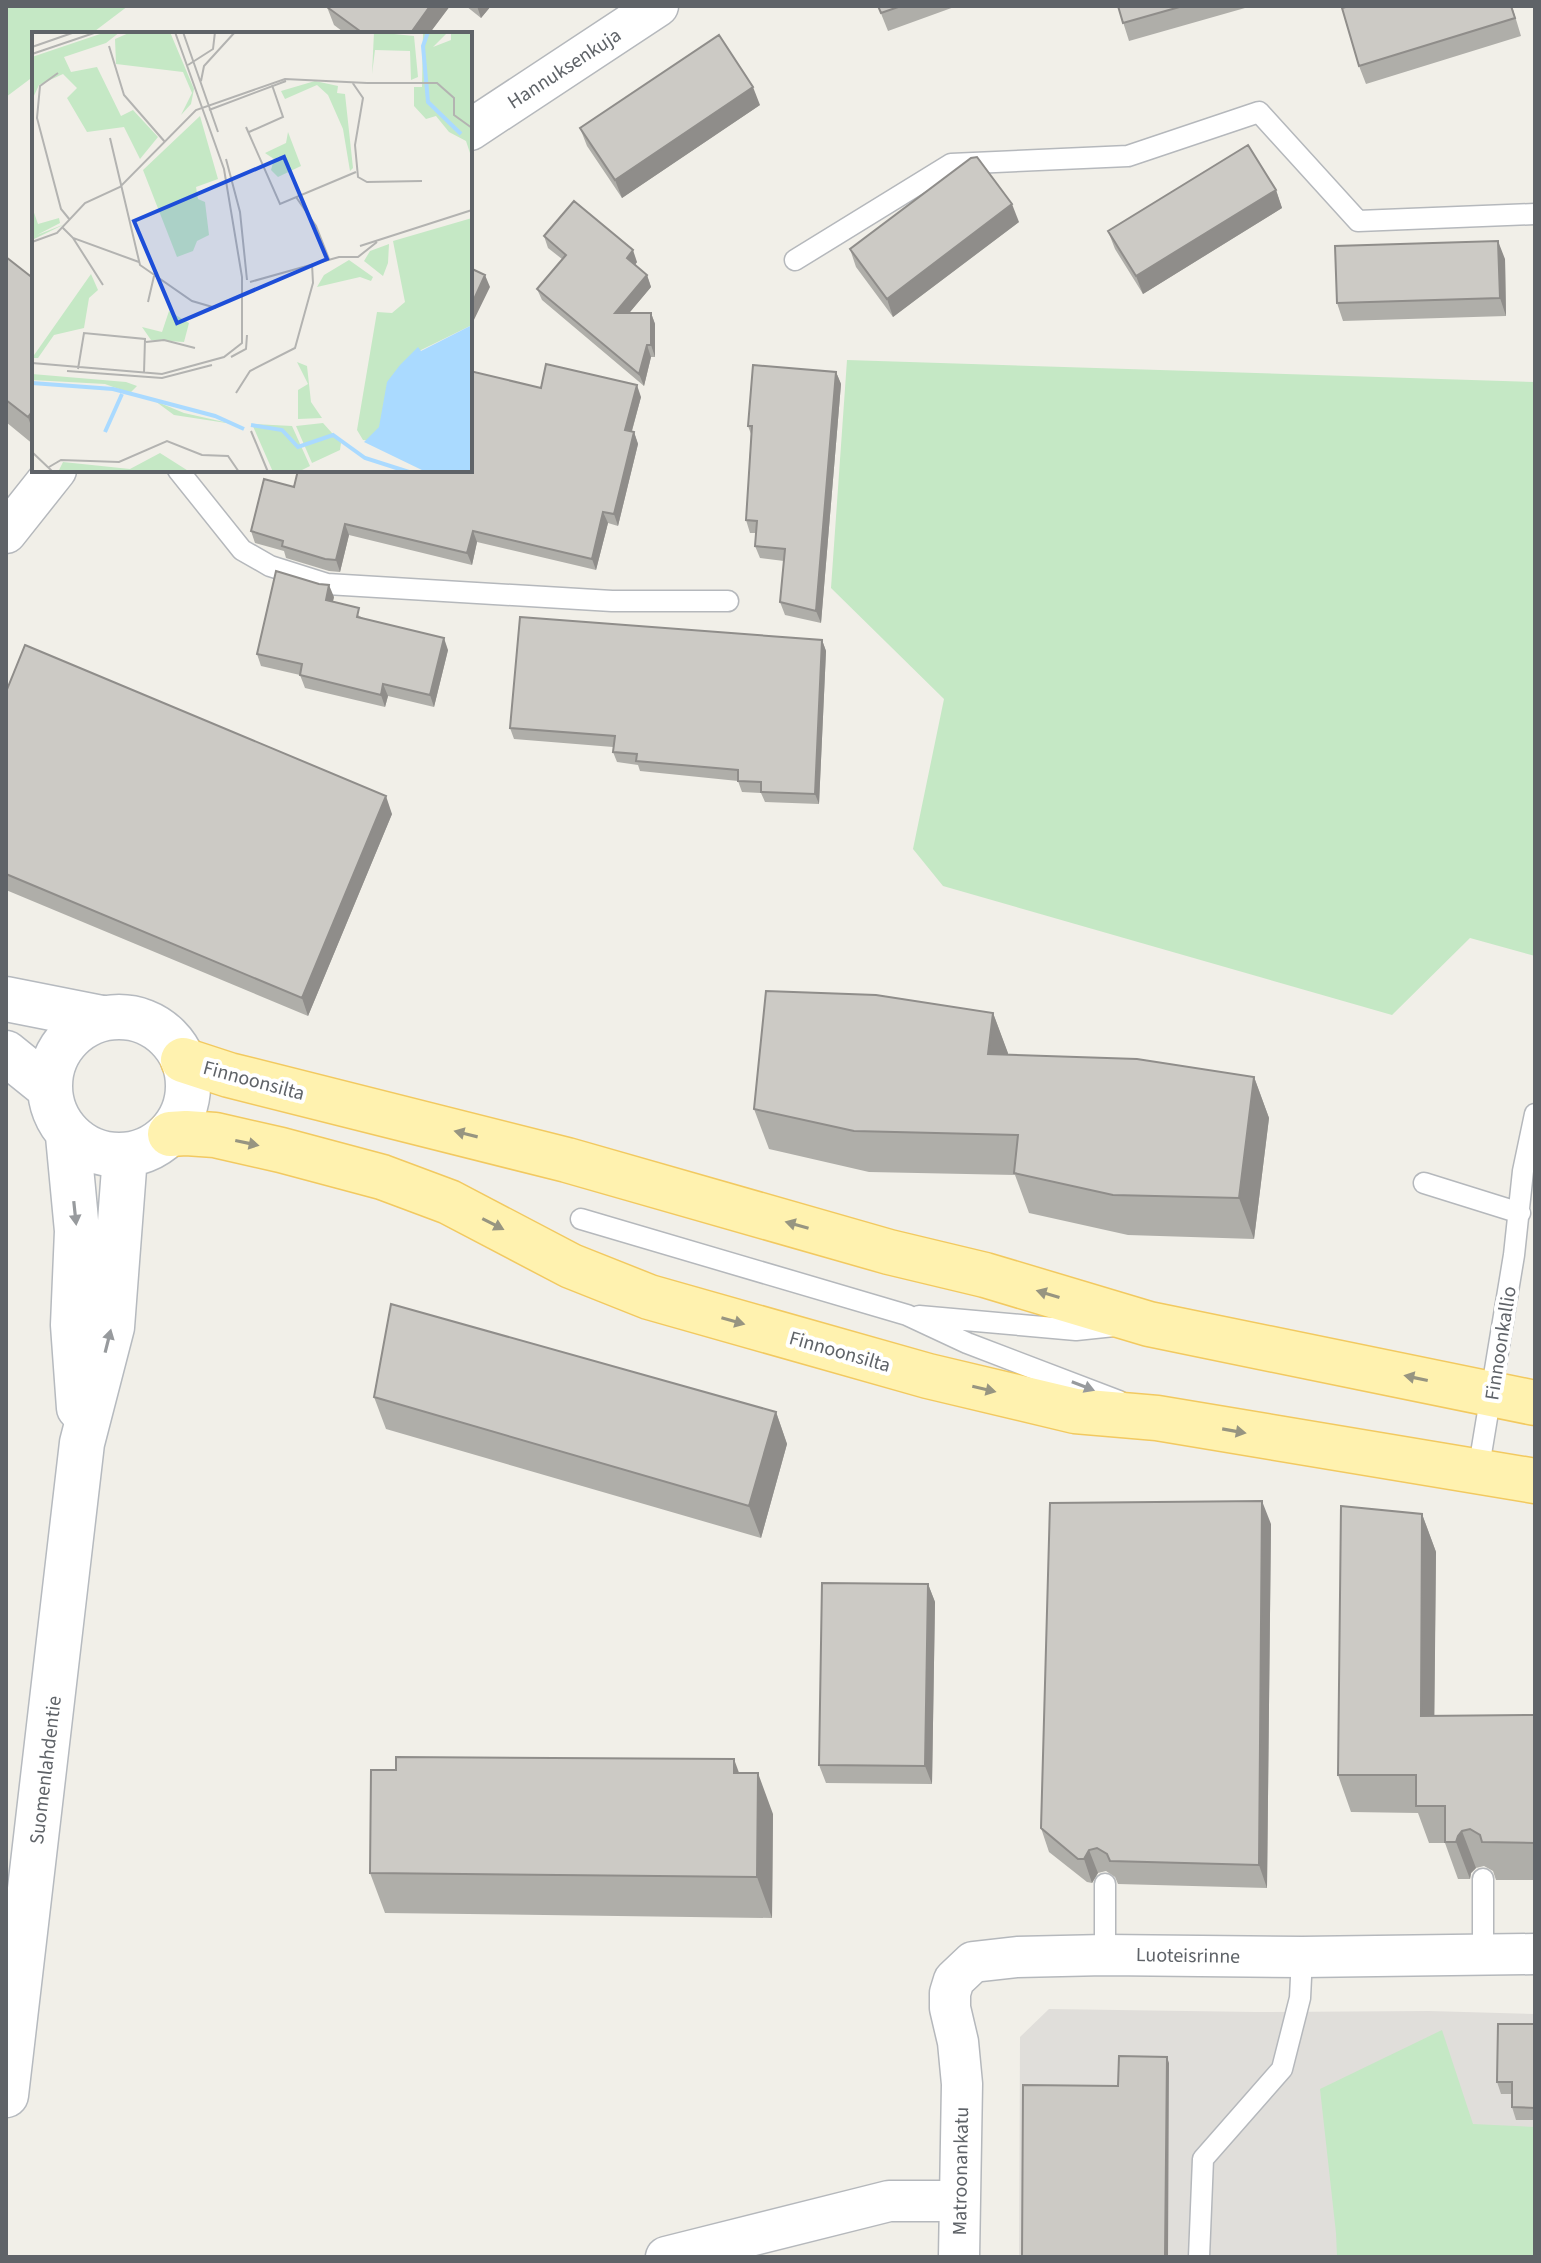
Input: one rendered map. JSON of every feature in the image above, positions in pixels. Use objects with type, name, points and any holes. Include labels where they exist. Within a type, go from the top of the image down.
[{"type":"main road","points":[[6,999],[102,1018],[127,1016],[150,1024],[170,1039],[183,1060],[188,1085],[183,1111],[170,1134],[149,1149],[125,1156],[94,1152],[68,1136],[48,1087],[6,1053]]},
{"type":"main road","points":[[48,1087],[51,1064],[62,1044],[79,1028],[102,1018]]},
{"type":"main road","name":"Finnoonsilta","points":[[183,1060],[229,1075],[508,1144],[889,1252],[985,1275],[1149,1324],[1535,1403]]},
{"type":"main road","name":"Finnoonsilta","points":[[170,1134],[215,1135],[382,1177],[449,1202],[571,1266],[649,1297],[928,1376],[1075,1411],[1157,1418],[1535,1481]]},
{"type":"main road","name":"Suomenlahdentie","points":[[68,1136],[77,1231],[73,1325],[82,1443]]},
{"type":"main road","name":"Suomenlahdentie","points":[[6,2095],[14,1974],[82,1443],[112,1327],[125,1156]]},
{"type":"street","name":"Hannuksenkuja","points":[[472,129],[658,6]]},
{"type":"street","points":[[6,533],[54,472]]},
{"type":"street","name":"Luoteisrinne","points":[[962,2084],[950,1993],[954,1980],[973,1962],[1017,1957],[1105,1955],[1302,1957],[1535,1954]]},
{"type":"street","name":"Matroonankatu","points":[[959,2257],[962,2084]]},
{"type":"street","points":[[666,2257],[889,2201],[959,2201]]},
{"type":"lane","points":[[795,260],[951,164],[1128,156],[1259,112],[1358,221],[1535,214]]},
{"type":"lane","points":[[180,472],[242,550],[270,566],[327,584],[612,601],[728,601]]},
{"type":"lane","name":"Finnoonkallio","points":[[1478,1472],[1520,1213],[1523,1171],[1535,1114]]},
{"type":"lane","points":[[1424,1183],[1520,1213]]},
{"type":"lane","points":[[581,1219],[907,1315],[967,1343],[1157,1418]]},
{"type":"lane","points":[[907,1315],[1076,1330],[1149,1324]]},
{"type":"lane","points":[[1483,1879],[1483,1954]]},
{"type":"lane","points":[[1105,1884],[1105,1955]]},
{"type":"lane","points":[[1199,2257],[1203,2159],[1282,2069],[1300,1998],[1302,1957]]},
{"type":"shaded area","points":[[1049,2009],[1535,2014],[1535,2257],[1019,2257],[1020,2037]]},
{"type":"green space","points":[[6,6],[128,6],[94,32],[32,32],[32,78],[6,97]]},
{"type":"green space","points":[[847,360],[1535,382],[1535,956],[1470,938],[1392,1015],[943,886],[913,849],[944,699],[831,588]]},
{"type":"green space","points":[[1442,2030],[1473,2124],[1535,2127],[1535,2257],[1337,2257],[1320,2089]]},
{"type":"building","points":[[430,6],[411,32],[361,32],[327,7]]},
{"type":"building","points":[[878,6],[901,6],[881,13]]},
{"type":"building","points":[[1118,6],[1183,6],[1123,23]]},
{"type":"building","points":[[1511,6],[1515,18],[1359,66],[1342,8]]},
{"type":"building","points":[[719,35],[753,87],[615,180],[580,128]]},
{"type":"building","points":[[1248,145],[1276,190],[1136,276],[1108,231]]},
{"type":"building","points":[[977,157],[1012,204],[887,299],[850,249],[971,158]]},
{"type":"building","points":[[574,201],[633,250],[627,258],[647,275],[615,313],[651,313],[651,345],[647,345],[639,374],[537,289],[566,255],[544,236]]},
{"type":"building","points":[[1498,241],[1500,298],[1337,303],[1335,246]]},
{"type":"building","points":[[6,257],[32,277],[32,412],[28,417],[6,400]]},
{"type":"building","points":[[472,269],[485,275],[472,304]]},
{"type":"building","points":[[546,364],[637,385],[625,430],[634,432],[614,514],[603,512],[592,559],[473,531],[467,553],[345,524],[336,560],[282,546],[283,541],[251,531],[264,479],[294,487],[298,472],[472,472],[472,371],[541,388]]},
{"type":"building","points":[[753,365],[836,372],[816,611],[780,602],[785,549],[755,546],[757,521],[746,520]]},
{"type":"building","points":[[276,571],[329,585],[326,600],[359,608],[357,617],[444,638],[430,695],[383,684],[381,695],[300,675],[302,664],[257,654]]},
{"type":"building","points":[[520,617],[822,640],[815,794],[761,792],[761,782],[738,781],[738,770],[636,761],[637,754],[613,752],[615,736],[510,728]]},
{"type":"building","points":[[25,645],[386,796],[302,998],[6,874],[6,692]]},
{"type":"building","points":[[766,991],[876,995],[993,1013],[988,1054],[1137,1059],[1254,1077],[1239,1198],[1113,1195],[1014,1173],[1018,1135],[854,1131],[754,1109]]},
{"type":"building","points":[[391,1304],[776,1412],[749,1506],[374,1397]]},
{"type":"building","points":[[1262,1501],[1259,1865],[1110,1861],[1107,1854],[1097,1848],[1089,1850],[1084,1859],[1078,1859],[1041,1828],[1050,1503]]},
{"type":"building","points":[[1341,1506],[1422,1514],[1421,1716],[1535,1715],[1535,1843],[1482,1842],[1480,1835],[1470,1829],[1462,1831],[1456,1842],[1445,1842],[1445,1806],[1416,1806],[1416,1775],[1338,1775]]},
{"type":"building","points":[[822,1583],[928,1584],[925,1766],[819,1765]]},
{"type":"building","points":[[396,1757],[734,1759],[734,1773],[758,1773],[757,1877],[370,1873],[371,1770],[396,1770]]},
{"type":"building","points":[[1498,2024],[1535,2024],[1535,2108],[1512,2107],[1512,2082],[1497,2082]]},
{"type":"building","points":[[1119,2056],[1167,2057],[1165,2257],[1022,2257],[1023,2085],[1118,2086]]}]
